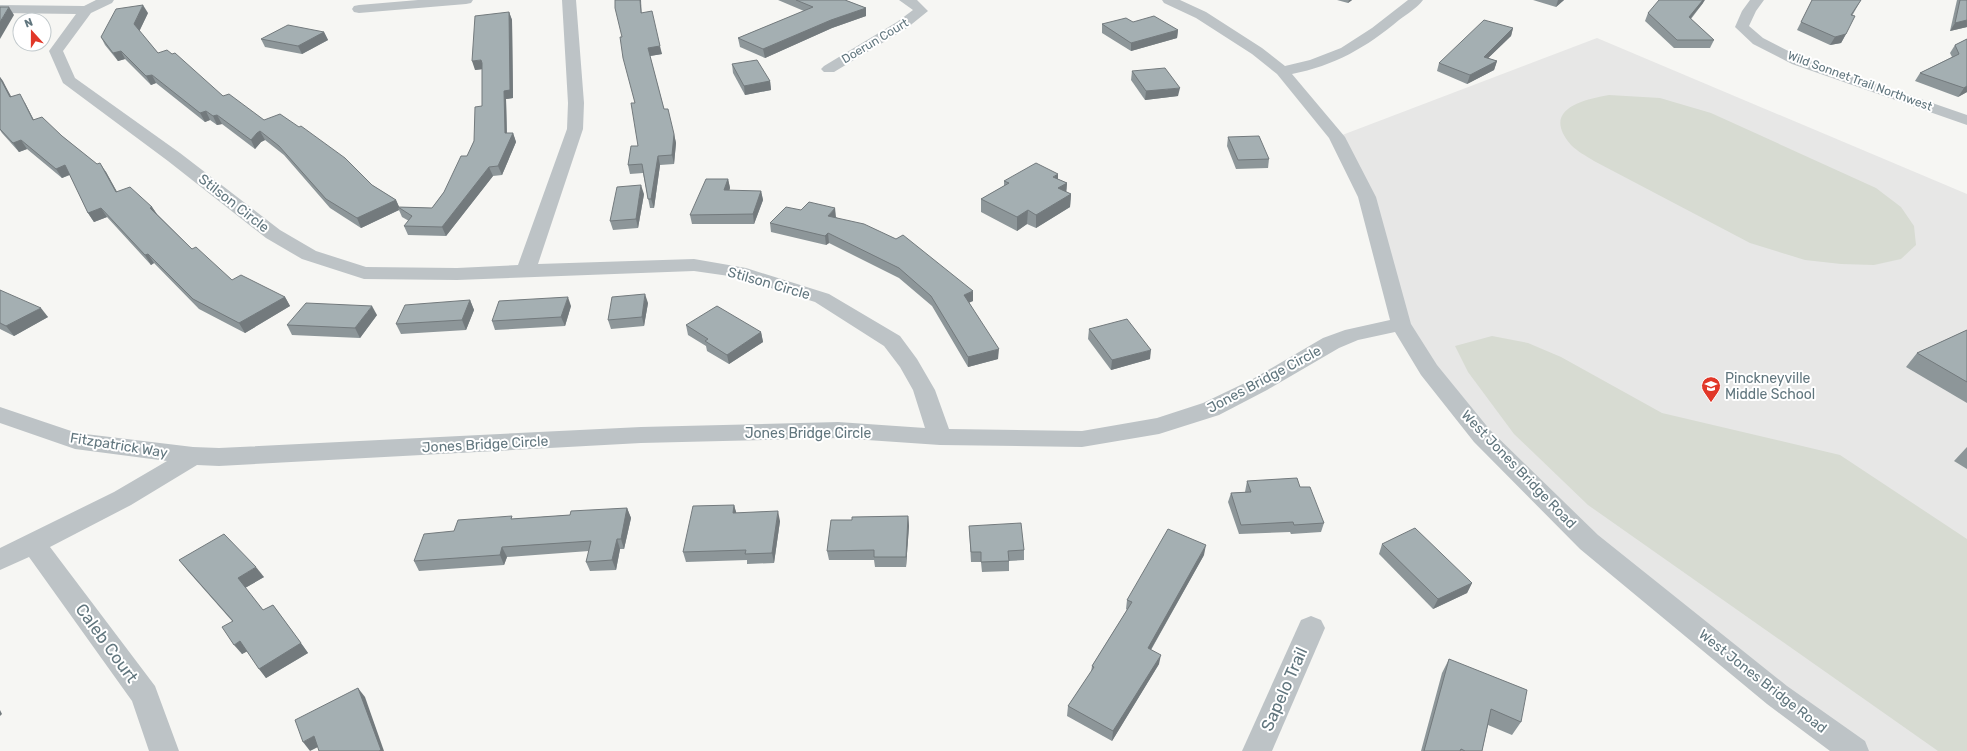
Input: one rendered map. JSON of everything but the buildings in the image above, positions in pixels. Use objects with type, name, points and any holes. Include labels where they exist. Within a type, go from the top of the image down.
[{"type":"street","name":"Stilson Circle","points":[[107,0],[86,10],[56,51],[68,80],[174,157],[273,234],[309,255],[364,273],[457,274],[526,270],[694,265],[739,272],[822,298],[892,340],[909,364],[924,390],[940,437]]},
{"type":"street","points":[[359,9],[466,0]]},
{"type":"street","points":[[526,270],[575,129],[576,103],[569,0]]},
{"type":"street","name":"Doerun Court","points":[[829,69],[902,25],[921,11],[915,4],[906,0]]},
{"type":"street","name":"West Jones Bridge Road","points":[[1169,0],[1201,15],[1257,50],[1282,71],[1338,137],[1367,197],[1400,324],[1429,370],[1482,436],[1590,542],[1777,695],[1854,751]]},
{"type":"street","points":[[1282,71],[1301,68],[1335,56],[1356,45],[1416,0]]},
{"type":"street","name":"Wild Sonnet Trail Northwest","points":[[1757,0],[1749,11],[1742,27],[1758,41],[1797,61],[1967,120]]},
{"type":"street","points":[[0,9],[86,10]]},
{"type":"street","name":"Jones Bridge Circle","points":[[193,456],[219,457],[365,450],[641,434],[838,430],[940,437],[1082,439],[1159,426],[1211,409],[1259,385],[1331,343],[1352,335],[1400,324]]},
{"type":"street","name":"Fitzpatrick Way","points":[[0,415],[75,441],[193,456]]},
{"type":"street","points":[[0,560],[123,498],[166,474],[193,456]]},
{"type":"street","name":"Caleb Court","points":[[33,543],[145,695],[164,751]]},
{"type":"street","name":"Sapelo Trail","points":[[1258,751],[1311,628]]},
{"type":"shaded area","name":"Pinckneyville Middle School","points":[[1597,38],[1967,194],[1967,751],[1862,751],[1589,542],[1429,370],[1390,284],[1337,137]]},
{"type":"shaded area","points":[[1609,95],[1660,98],[1711,113],[1876,188],[1901,207],[1914,226],[1916,245],[1901,259],[1874,265],[1841,264],[1805,260],[1750,243],[1594,161],[1571,145],[1563,133],[1560,123],[1562,115],[1568,109],[1577,104]]},
{"type":"shaded area","points":[[1492,336],[1528,343],[1561,357],[1662,413],[1840,455],[1967,539],[1967,751],[1938,751],[1588,505],[1514,434],[1468,372],[1455,346]]},
{"type":"place","name":"Pinckneyville Middle School","points":[[1711,403]]}]
